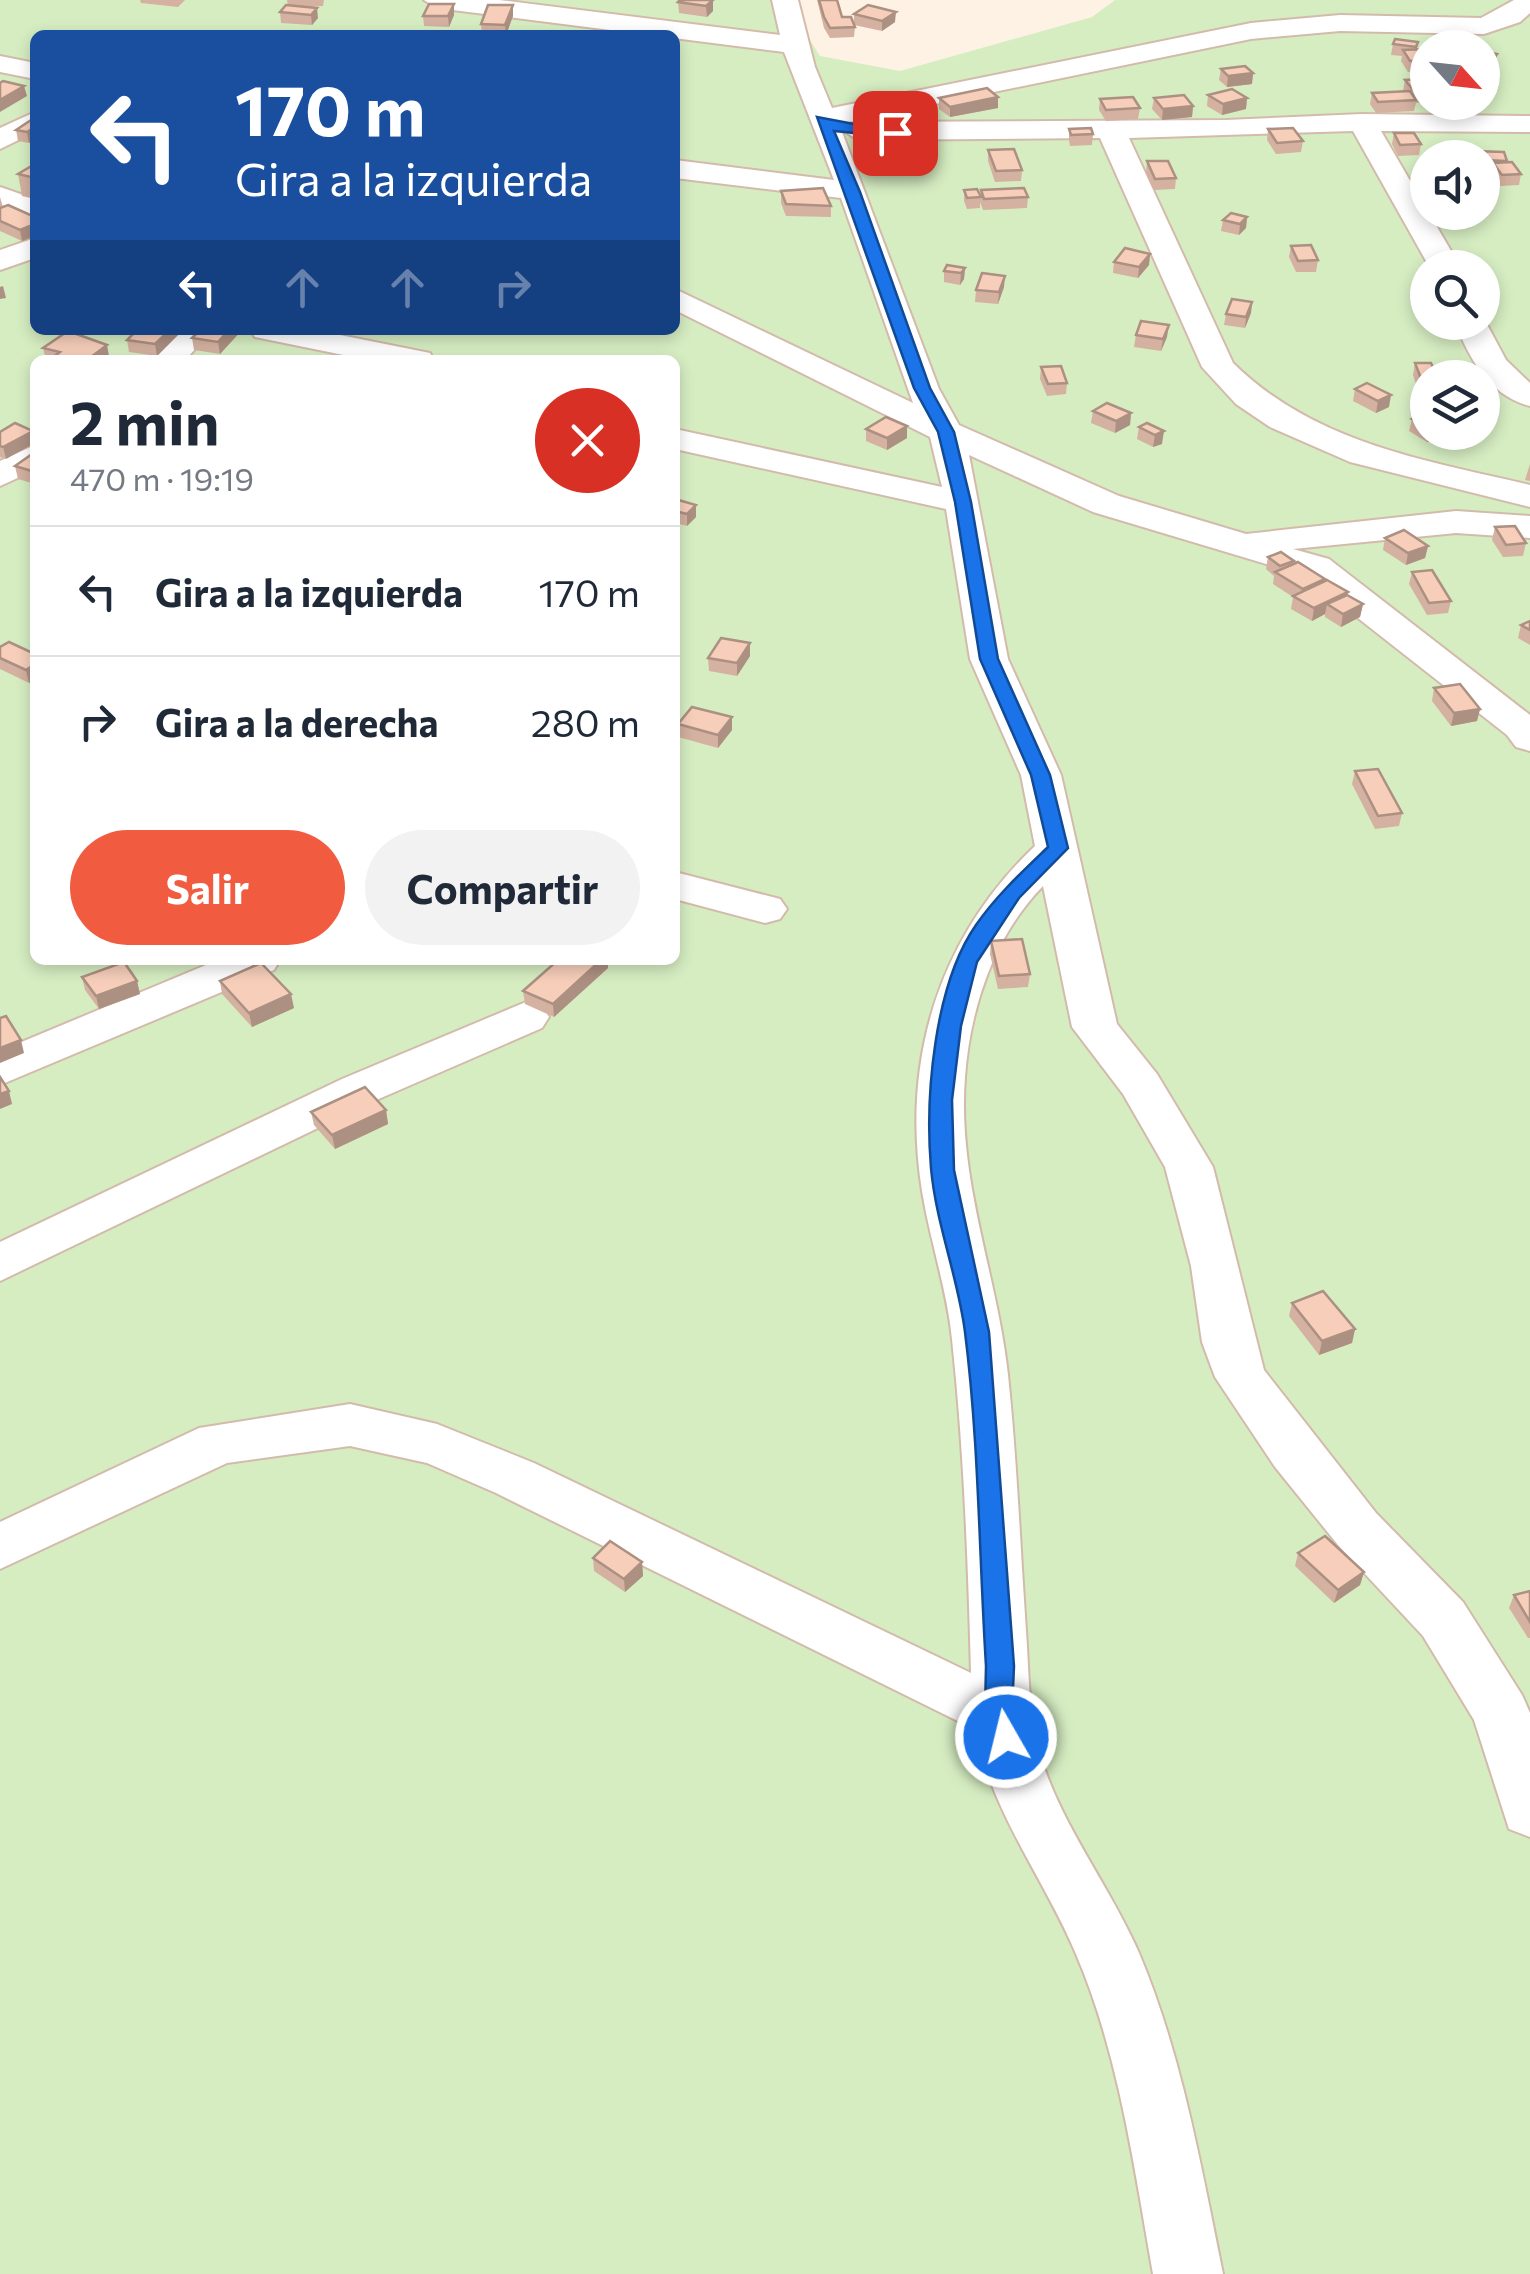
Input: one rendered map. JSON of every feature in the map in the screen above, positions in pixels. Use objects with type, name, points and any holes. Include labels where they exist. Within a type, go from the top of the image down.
[{"type":"street","points":[[437,0],[675,30]]},
{"type":"street","points":[[785,0],[794,45],[853,192],[922,388],[946,432],[963,502],[989,659],[1041,775],[1095,1027],[1141,1085],[1189,1167],[1216,1266],[1228,1342],[1242,1377],[1284,1439],[1344,1514],[1443,1619],[1501,1712],[1530,1810]]},
{"type":"street","points":[[822,120],[1251,32],[1340,22],[1484,26],[1511,16],[1530,0]]},
{"type":"street","points":[[680,31],[794,45]]},
{"type":"street","points":[[0,64],[30,69]]},
{"type":"street","points":[[822,120],[841,129],[865,132],[1362,122],[1530,124]]},
{"type":"street","points":[[1362,122],[1436,250]]},
{"type":"street","points":[[0,140],[30,123]]},
{"type":"street","points":[[1110,130],[1218,368],[1240,394],[1279,419],[1340,444],[1530,496]]},
{"type":"street","points":[[680,169],[853,192]]},
{"type":"street","points":[[0,196],[30,208]]},
{"type":"street","points":[[0,260],[30,249]]},
{"type":"street","points":[[680,300],[946,432],[1106,504],[1316,566],[1530,739]]},
{"type":"street","points":[[171,355],[192,335]]},
{"type":"street","points":[[291,335],[393,355]]},
{"type":"street","points":[[1478,340],[1483,354],[1512,388],[1530,396]]},
{"type":"street","points":[[680,441],[963,502]]},
{"type":"street","points":[[0,476],[30,459]]},
{"type":"street","points":[[0,485],[30,492]]},
{"type":"street","points":[[1242,542],[1456,522],[1530,526]]},
{"type":"street","points":[[1058,848],[1012,894],[984,929],[966,962],[949,1036],[941,1100],[943,1170],[977,1332],[1000,1666],[998,1712],[1029,1810],[1108,1955],[1154,2106],[1188,2274]]},
{"type":"street","points":[[680,886],[765,909]]},
{"type":"street","points":[[0,1069],[246,965]]},
{"type":"street","points":[[0,1263],[358,1090],[526,1017]]},
{"type":"street","points":[[0,1547],[218,1443],[350,1424],[437,1445],[515,1478],[998,1712]]},
{"type":"green space","points":[[0,0],[784,0],[820,56],[900,71],[1092,17],[1115,0],[1530,0],[1530,2274],[0,2274]]},
{"type":"building","points":[[680,0],[713,0],[706,6]]},
{"type":"building","points":[[819,0],[837,0],[842,17],[851,17],[855,27],[830,28]]},
{"type":"building","points":[[429,4],[454,4],[448,16],[423,16]]},
{"type":"building","points":[[286,5],[317,8],[311,15],[280,12]]},
{"type":"building","points":[[488,5],[513,5],[505,25],[481,24]]},
{"type":"building","points":[[868,5],[896,12],[882,21],[854,14]]},
{"type":"building","points":[[1395,39],[1410,41],[1410,46],[1393,44]]},
{"type":"building","points":[[1245,66],[1253,73],[1228,76],[1221,69]]},
{"type":"building","points":[[3,81],[24,86],[0,100]]},
{"type":"building","points":[[987,88],[998,97],[950,107],[939,98]]},
{"type":"building","points":[[1232,89],[1247,98],[1223,104],[1208,95]]},
{"type":"building","points":[[1410,91],[1410,100],[1378,102],[1372,93]]},
{"type":"building","points":[[1184,95],[1193,106],[1163,109],[1154,98]]},
{"type":"building","points":[[1133,97],[1140,108],[1106,110],[1100,99]]},
{"type":"building","points":[[30,121],[30,130],[16,130]]},
{"type":"building","points":[[1091,128],[1093,134],[1071,135],[1069,129]]},
{"type":"building","points":[[1293,128],[1303,141],[1277,143],[1268,129]]},
{"type":"building","points":[[896,133],[901,153],[875,154],[870,134]]},
{"type":"building","points":[[1394,133],[1414,133],[1418,140],[1410,140],[1410,145],[1400,145]]},
{"type":"building","points":[[1014,149],[1022,170],[996,171],[988,150]]},
{"type":"building","points":[[1147,161],[1168,161],[1176,178],[1155,179]]},
{"type":"building","points":[[1512,162],[1521,174],[1502,175],[1500,163]]},
{"type":"building","points":[[823,188],[831,206],[786,204],[781,191]]},
{"type":"building","points":[[1024,188],[1028,197],[984,199],[981,190]]},
{"type":"building","points":[[977,189],[981,197],[967,198],[964,190]]},
{"type":"building","points":[[8,205],[30,215],[30,226],[20,230],[0,221],[0,208]]},
{"type":"building","points":[[1231,213],[1247,217],[1240,224],[1223,220]]},
{"type":"building","points":[[1311,245],[1318,260],[1298,261],[1291,246]]},
{"type":"building","points":[[1125,248],[1150,254],[1139,267],[1114,262]]},
{"type":"building","points":[[947,265],[965,268],[961,273],[944,271]]},
{"type":"building","points":[[982,273],[1005,276],[999,292],[976,290]]},
{"type":"building","points":[[1232,299],[1252,302],[1246,317],[1226,314]]},
{"type":"building","points":[[1141,321],[1169,325],[1163,339],[1136,335]]},
{"type":"building","points":[[62,335],[79,335],[107,345],[94,355],[56,355],[60,352],[43,348]]},
{"type":"building","points":[[132,335],[165,335],[155,344],[127,340]]},
{"type":"building","points":[[195,335],[224,335],[218,342],[192,338]]},
{"type":"building","points":[[1061,366],[1067,383],[1048,384],[1041,367]]},
{"type":"building","points":[[1367,383],[1391,395],[1378,401],[1355,389]]},
{"type":"building","points":[[1107,403],[1131,413],[1116,421],[1093,411]]},
{"type":"building","points":[[886,417],[907,426],[887,438],[866,429]]},
{"type":"building","points":[[15,423],[30,430],[3,447],[0,432]]},
{"type":"building","points":[[1147,423],[1164,431],[1155,435],[1139,427]]},
{"type":"building","points":[[30,456],[30,470],[15,466]]},
{"type":"building","points":[[680,500],[696,505],[687,514],[680,512]]},
{"type":"building","points":[[1515,526],[1526,543],[1506,545],[1495,527]]},
{"type":"building","points":[[1404,530],[1428,546],[1408,553],[1385,538]]},
{"type":"building","points":[[1281,552],[1294,561],[1280,566],[1268,557]]},
{"type":"building","points":[[1298,562],[1325,579],[1303,589],[1275,572]]},
{"type":"building","points":[[1432,570],[1451,601],[1429,603],[1412,572]]},
{"type":"building","points":[[1327,580],[1348,592],[1314,608],[1293,596]]},
{"type":"building","points":[[1347,595],[1363,604],[1343,614],[1327,604]]},
{"type":"building","points":[[721,638],[750,643],[737,663],[708,658]]},
{"type":"building","points":[[9,642],[30,652],[30,667],[26,670],[0,658],[0,647]]},
{"type":"building","points":[[1460,684],[1480,709],[1454,713],[1434,688]]},
{"type":"building","points":[[692,707],[732,717],[718,735],[680,722]]},
{"type":"building","points":[[1378,769],[1402,813],[1378,816],[1355,771]]},
{"type":"building","points":[[1022,939],[1030,974],[999,976],[991,941]]},
{"type":"building","points":[[126,965],[137,981],[96,996],[82,977]]},
{"type":"building","points":[[263,965],[291,994],[249,1013],[220,981]]},
{"type":"building","points":[[552,965],[596,965],[553,1004],[523,991]]},
{"type":"building","points":[[6,1016],[21,1040],[0,1048],[0,1018]]},
{"type":"building","points":[[0,1077],[9,1091],[0,1094]]},
{"type":"building","points":[[365,1087],[386,1110],[332,1135],[311,1112]]},
{"type":"building","points":[[1323,1291],[1355,1329],[1322,1341],[1292,1303]]},
{"type":"building","points":[[1325,1536],[1364,1572],[1338,1590],[1298,1553]]},
{"type":"building","points":[[610,1541],[642,1562],[624,1579],[593,1558]]},
{"type":"building","points":[[1530,1591],[1530,1622],[1514,1595]]},
{"type":"route","points":[[895,133],[841,129],[822,120],[853,192],[922,388],[946,432],[963,502],[989,659],[1041,775],[1058,848],[1012,894],[984,929],[966,962],[950,1026],[941,1100],[943,1170],[977,1332],[1000,1666],[998,1712],[1006,1737]]}]
